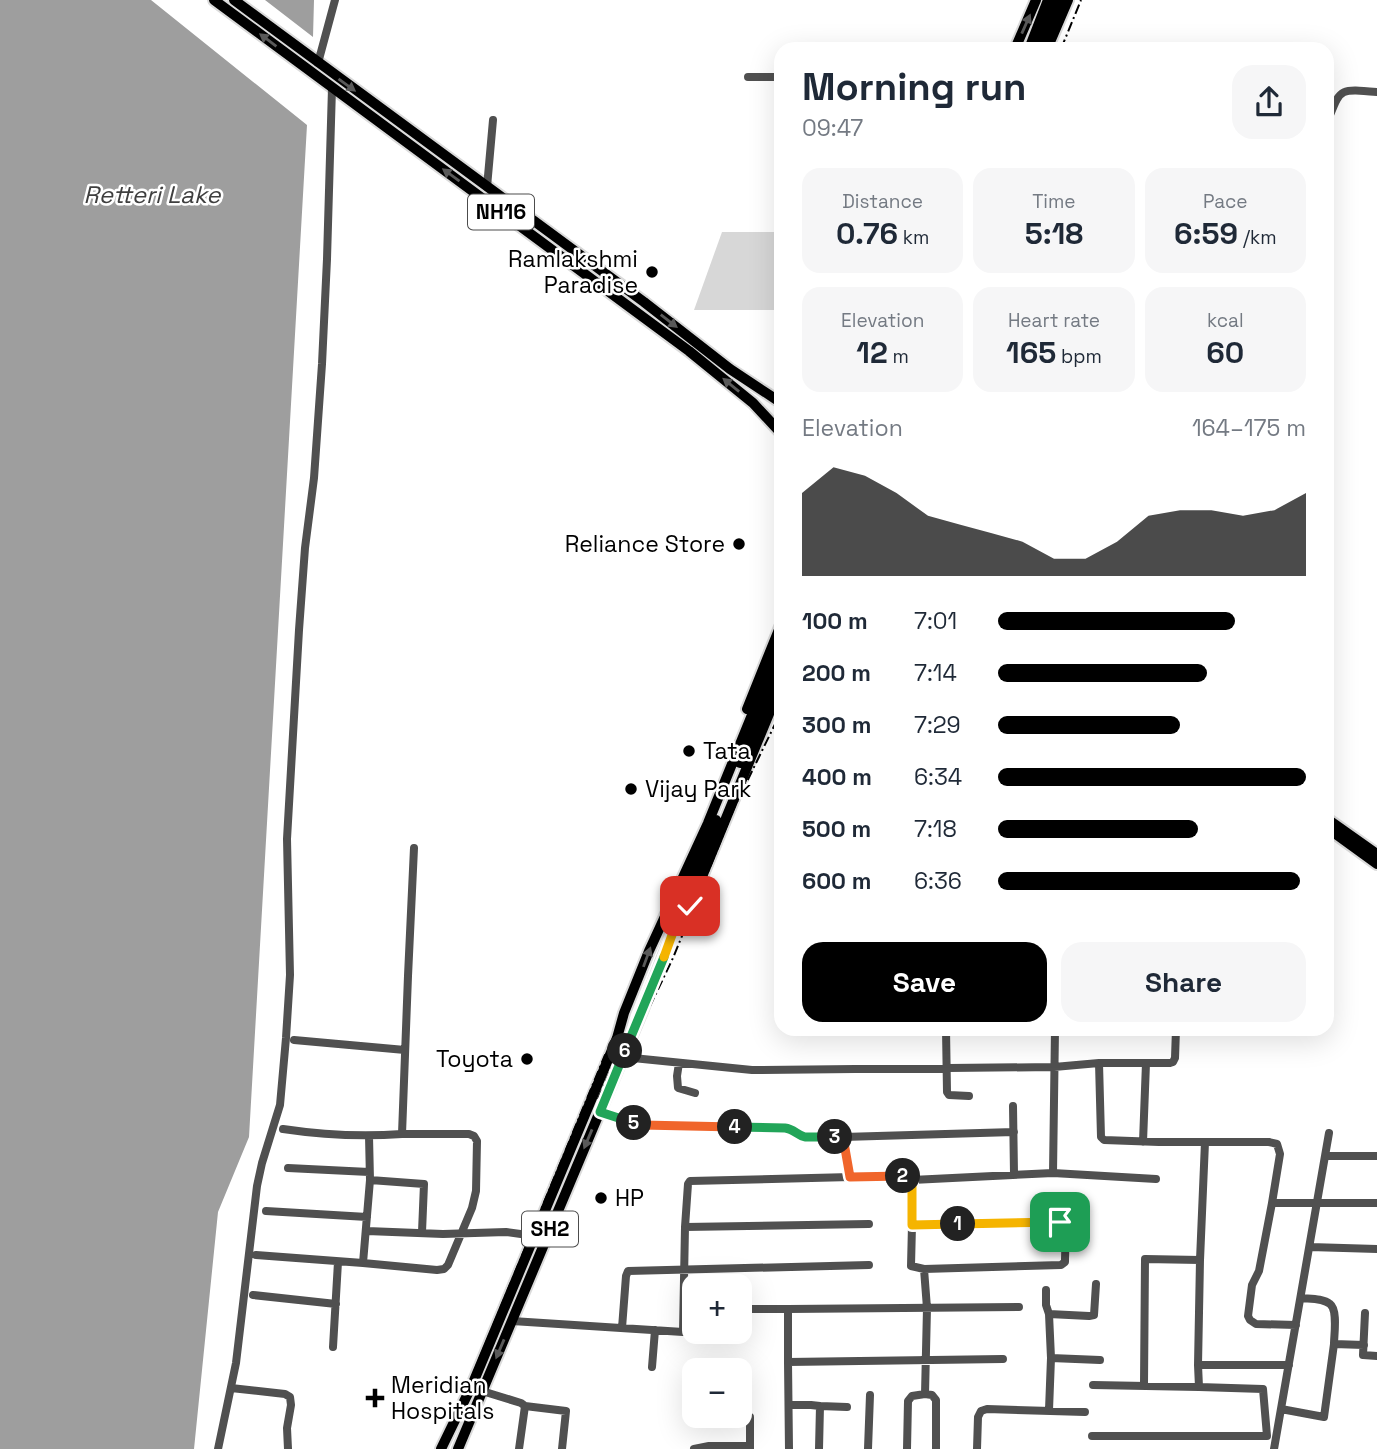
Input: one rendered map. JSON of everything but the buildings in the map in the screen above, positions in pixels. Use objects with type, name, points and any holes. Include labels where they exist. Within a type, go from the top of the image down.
[{"type":"main road","name":"NH16","points":[[215,0],[689,351],[753,403],[774,426]]},
{"type":"main road","name":"NH16","points":[[234,0],[644,302],[730,369],[774,398]]},
{"type":"main road","points":[[1018,42],[1036,0]]},
{"type":"main road","points":[[1032,42],[1048,0]]},
{"type":"main road","points":[[1040,42],[1058,0]]},
{"type":"main road","points":[[1049,42],[1068,0]]},
{"type":"main road","points":[[677,897],[668,894],[713,793],[774,642]]},
{"type":"main road","name":"SH2","points":[[458,1449],[623,1057],[680,913],[677,897],[774,661]]},
{"type":"main road","name":"SH2","points":[[441,1449],[473,1384],[535,1236],[617,1038],[649,951],[677,897],[774,681]]},
{"type":"main road","points":[[680,913],[690,906],[774,702]]},
{"type":"main road","points":[[1334,824],[1377,855]]},
{"type":"main road","points":[[1334,833],[1377,864]]},
{"type":"street","points":[[318,64],[335,0]]},
{"type":"street","points":[[748,77],[774,77]]},
{"type":"street","points":[[218,1449],[236,1363],[257,1186],[280,1105],[282,1084],[290,975],[287,839],[305,548],[316,453],[327,259],[332,88]]},
{"type":"street","points":[[1334,106],[1343,92],[1377,92]]},
{"type":"street","points":[[487,187],[493,120]]},
{"type":"street","points":[[402,1134],[414,848]]},
{"type":"street","points":[[946,1036],[947,1092],[949,1095],[969,1096]]},
{"type":"street","points":[[1053,1173],[1055,1036]]},
{"type":"street","points":[[623,1057],[752,1070],[1054,1067],[1099,1063],[1173,1062],[1176,1036]]},
{"type":"street","points":[[294,1040],[405,1050]]},
{"type":"street","points":[[679,1063],[678,1088],[695,1093]]},
{"type":"street","points":[[1099,1063],[1101,1137],[1107,1142],[1277,1144],[1280,1154],[1272,1203],[1259,1271],[1252,1285],[1248,1316],[1256,1324],[1296,1325]]},
{"type":"street","points":[[1143,1142],[1146,1063]]},
{"type":"street","points":[[1013,1106],[1014,1174]]},
{"type":"street","points":[[600,1112],[642,1125],[793,1128],[805,1137],[1014,1132]]},
{"type":"street","points":[[256,1255],[444,1269],[472,1208],[477,1141],[474,1136],[322,1135],[283,1129]]},
{"type":"street","points":[[1274,1449],[1329,1133]]},
{"type":"street","points":[[363,1263],[368,1217],[369,1136]]},
{"type":"street","points":[[843,1137],[850,1177]]},
{"type":"street","points":[[1199,1387],[1200,1260],[1205,1142]]},
{"type":"street","points":[[1325,1156],[1377,1156]]},
{"type":"street","points":[[288,1168],[424,1184],[422,1232]]},
{"type":"street","points":[[685,1274],[685,1227],[690,1181],[907,1176],[912,1180],[1053,1173],[1156,1179]]},
{"type":"street","points":[[912,1180],[911,1266],[924,1269],[1061,1265],[1065,1262],[1066,1225],[1060,1222],[912,1225]]},
{"type":"street","points":[[1272,1203],[1377,1203]]},
{"type":"street","points":[[266,1211],[368,1217]]},
{"type":"street","points":[[685,1227],[869,1224]]},
{"type":"street","points":[[367,1231],[506,1232],[535,1236]]},
{"type":"street","points":[[1310,1247],[1377,1249]]},
{"type":"street","points":[[1144,1385],[1145,1259],[1200,1260]]},
{"type":"street","points":[[333,1347],[338,1262]]},
{"type":"street","points":[[622,1328],[628,1271],[869,1265]]},
{"type":"street","points":[[924,1269],[927,1308],[925,1394]]},
{"type":"street","points":[[1049,1314],[1094,1315],[1096,1284]]},
{"type":"street","points":[[1046,1290],[1051,1358],[1049,1410]]},
{"type":"street","points":[[253,1295],[336,1304]]},
{"type":"street","points":[[1281,1409],[1324,1417],[1334,1344],[1335,1311],[1331,1304],[1324,1301],[1301,1298]]},
{"type":"street","points":[[752,1309],[1019,1307]]},
{"type":"street","points":[[788,1309],[789,1449]]},
{"type":"street","points":[[1365,1313],[1363,1356],[1377,1356]]},
{"type":"street","points":[[512,1321],[682,1332]]},
{"type":"street","points":[[652,1367],[654,1330]]},
{"type":"street","points":[[1334,1344],[1364,1345]]},
{"type":"street","points":[[1051,1358],[1100,1360]]},
{"type":"street","points":[[788,1362],[1003,1359]]},
{"type":"street","points":[[1198,1365],[1289,1365]]},
{"type":"street","points":[[1092,1436],[1267,1436],[1263,1390],[1093,1385]]},
{"type":"street","points":[[231,1388],[285,1394],[290,1397],[288,1449]]},
{"type":"street","points":[[482,1391],[525,1406],[566,1411],[562,1449]]},
{"type":"street","points":[[907,1449],[908,1401],[912,1396],[925,1394],[932,1395],[936,1400],[936,1449]]},
{"type":"street","points":[[868,1449],[870,1395]]},
{"type":"street","points":[[790,1405],[847,1407]]},
{"type":"street","points":[[519,1449],[525,1406]]},
{"type":"street","points":[[819,1449],[820,1406]]},
{"type":"street","points":[[976,1449],[978,1416],[981,1411],[1085,1412]]},
{"type":"street","points":[[694,1449],[709,1446],[750,1447],[750,1428]]},
{"type":"street","points":[[1125,1437],[1125,1449]]},
{"type":"shaded area","points":[[722,232],[774,232],[774,310],[694,310]]},
{"type":"water","name":"Retteri Lake","points":[[0,0],[151,0],[307,125],[249,1137],[218,1212],[194,1449],[0,1449]]},
{"type":"water","points":[[265,0],[314,0],[313,37]]},
{"type":"railway","points":[[1064,42],[1081,0]]},
{"type":"railway","points":[[442,1449],[605,1055],[639,1029],[673,958],[734,808],[774,726]]},
{"type":"railway","points":[[598,1099],[618,1053],[625,1047]]},
{"type":"place","name":"Ramlakshmi Paradise","points":[[652,272]]},
{"type":"place","name":"Reliance Store","points":[[739,544]]},
{"type":"place","name":"Tata","points":[[689,751]]},
{"type":"place","name":"Vijay Park","points":[[631,789]]},
{"type":"place","name":"Toyota","points":[[527,1059]]},
{"type":"place","name":"HP","points":[[601,1198]]},
{"type":"place","name":"Meridian Hospitals","points":[[375,1398]]},
{"type":"route","points":[[690,906],[680,913],[600,1112],[642,1125],[793,1128],[805,1137],[843,1137],[850,1177],[907,1176],[912,1180],[912,1225],[1060,1222]]}]
